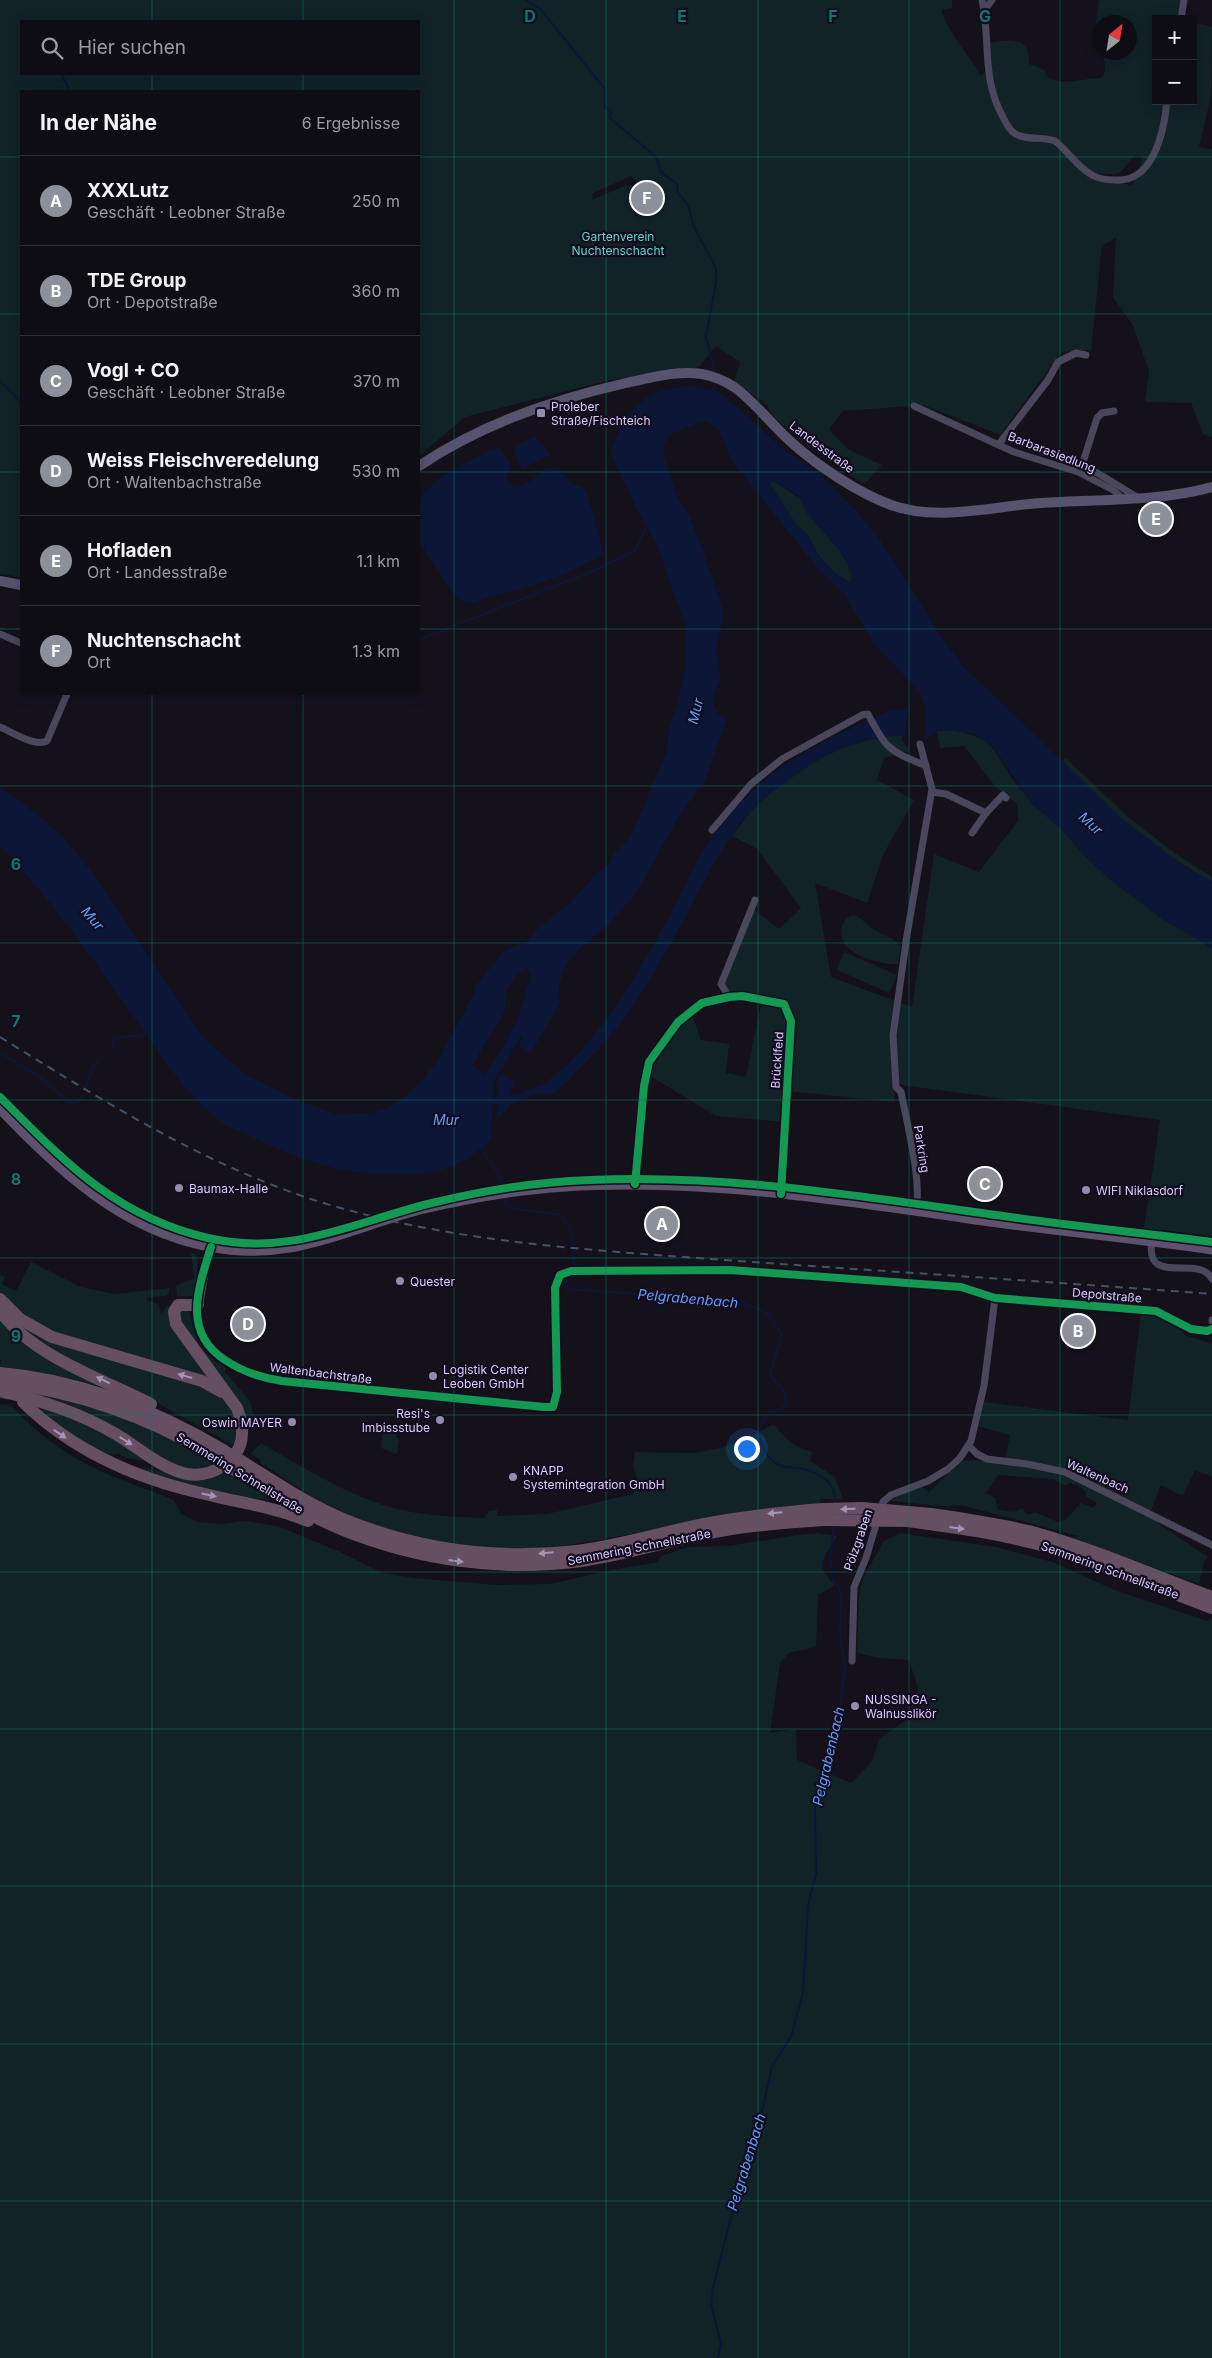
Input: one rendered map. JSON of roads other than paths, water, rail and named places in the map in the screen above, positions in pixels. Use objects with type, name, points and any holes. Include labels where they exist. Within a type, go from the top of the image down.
[{"type":"highway","points":[[0,1299],[20,1319],[52,1337],[202,1381],[228,1396]]},
{"type":"highway","points":[[0,1391],[59,1406],[114,1433],[171,1469],[187,1474],[204,1474],[220,1469],[230,1460],[238,1448],[242,1435],[242,1422],[237,1408],[176,1324],[174,1312],[178,1305],[198,1305]]},
{"type":"highway","points":[[0,1311],[22,1336],[42,1350],[177,1417],[190,1430]]},
{"type":"highway","name":"Semmering Schnellstraße","points":[[0,1373],[47,1379],[94,1390],[138,1406],[190,1430],[219,1454]]},
{"type":"highway","name":"Semmering Schnellstraße","points":[[0,1383],[45,1389],[91,1400],[135,1416],[219,1454],[342,1519],[397,1539],[432,1547],[482,1554],[527,1555],[579,1550],[710,1522],[761,1514],[823,1514],[908,1521],[981,1531],[1034,1543],[1198,1597],[1212,1597]]},
{"type":"highway","points":[[23,1402],[45,1424],[81,1448],[118,1466],[163,1483],[292,1514],[330,1530],[342,1529]]},
{"type":"highway","name":"Semmering Schnellstraße","points":[[237,1465],[290,1503],[342,1529],[381,1544],[418,1554],[472,1562],[529,1565],[581,1561],[712,1532],[862,1508],[983,1521],[1036,1533],[1093,1551],[1198,1597],[1212,1608]]},
{"type":"main road","name":"Landesstraße","points":[[420,465],[479,431],[565,398],[671,374],[693,373],[710,376],[724,382],[743,395],[791,442],[808,455],[861,491],[892,506],[916,511],[948,512],[1014,505],[1174,496],[1212,487]]},
{"type":"main road","points":[[0,581],[20,585]]},
{"type":"main road","points":[[0,1108],[56,1165],[101,1200],[164,1233],[211,1247],[247,1250],[305,1245],[419,1210],[504,1193],[561,1186],[635,1184],[781,1194],[1212,1249]]},
{"type":"main road","name":"Waltenbachstraße","points":[[198,1305],[204,1270],[211,1247]]},
{"type":"street","points":[[982,0],[987,73],[1000,112],[1011,131],[1016,135],[1048,138],[1055,141],[1093,176],[1126,180],[1133,179],[1143,170],[1156,149],[1165,124],[1167,105]]},
{"type":"street","points":[[984,11],[992,0]]},
{"type":"street","points":[[1182,15],[1184,0]]},
{"type":"street","name":"Barbarasiedlung","points":[[999,444],[1048,380],[1058,362],[1076,353],[1086,355]]},
{"type":"street","name":"Barbarasiedlung","points":[[914,406],[1014,452],[1078,472],[1113,490],[1122,498]]},
{"type":"street","name":"Barbarasiedlung","points":[[1114,411],[1102,414],[1097,418],[1084,459],[1084,465],[1137,498]]},
{"type":"street","points":[[0,634],[20,643]]},
{"type":"street","points":[[0,727],[37,743],[46,741],[67,695]]},
{"type":"street","points":[[712,830],[751,784],[782,759],[854,719],[868,714],[883,742],[894,752],[926,766]]},
{"type":"street","points":[[920,744],[932,792],[946,794],[986,813]]},
{"type":"street","name":"Parkring","points":[[916,1210],[918,1203],[913,1158],[901,1092],[896,1087],[893,1035],[907,935],[932,792]]},
{"type":"street","points":[[972,833],[986,813],[1003,795],[1006,798]]},
{"type":"street","points":[[729,997],[721,984],[755,900]]},
{"type":"street","name":"Brücklfeld","points":[[635,1184],[644,1086],[649,1062],[678,1022],[702,1003],[742,996],[784,1004],[791,1021],[781,1194]]},
{"type":"street","points":[[1152,1241],[1150,1250],[1158,1265],[1165,1269],[1197,1268],[1206,1271],[1212,1279]]},
{"type":"street","name":"Depotstraße","points":[[544,1408],[553,1407],[557,1392],[555,1288],[560,1275],[573,1271],[730,1270],[961,1287],[996,1298],[1156,1311],[1191,1330],[1207,1331],[1212,1329]]},
{"type":"street","name":"Pölzgraben","points":[[852,1661],[854,1587],[866,1558],[883,1502],[900,1491],[936,1477],[953,1465],[969,1446],[984,1386],[996,1298]]},
{"type":"street","name":"Waltenbachstraße","points":[[198,1305],[198,1326],[204,1342],[216,1354],[252,1375],[282,1381],[544,1408]]},
{"type":"street","name":"Waltenbach","points":[[969,1446],[977,1454],[988,1459],[1027,1464],[1065,1472],[1212,1545]]},
{"type":"water","points":[[691,386],[714,390],[724,396],[785,450],[822,476],[879,538],[942,638],[963,666],[1121,818],[1185,867],[1212,882],[1212,948],[1165,921],[1113,882],[1085,856],[1064,832],[1031,803],[994,748],[974,734],[952,730],[937,731],[925,741],[926,710],[919,691],[875,645],[844,594],[816,566],[746,479],[730,457],[719,430],[706,422],[695,424],[670,435],[664,444],[664,455],[677,496],[688,512],[704,553],[724,613],[716,651],[721,677],[712,701],[718,713],[727,720],[705,780],[677,820],[637,892],[609,924],[582,947],[566,964],[559,985],[560,1004],[531,1053],[518,1045],[522,1035],[503,1067],[495,1063],[518,1018],[531,975],[527,968],[518,974],[506,991],[505,1011],[472,1066],[487,1075],[491,1069],[499,1073],[494,1081],[491,1139],[478,1151],[453,1166],[427,1173],[381,1174],[329,1167],[313,1162],[280,1150],[224,1124],[207,1110],[181,1082],[66,923],[0,846],[0,787],[37,814],[64,838],[93,873],[202,1036],[227,1059],[246,1074],[292,1098],[336,1114],[371,1113],[387,1108],[405,1096],[426,1077],[428,1070],[435,1066],[475,992],[474,988],[503,952],[527,941],[540,926],[569,904],[597,873],[607,867],[614,853],[630,838],[666,753],[669,729],[686,665],[685,625],[655,540],[639,514],[610,453],[621,427],[637,405],[657,392]],"holes":[[[774,481],[798,496],[809,516],[842,554],[852,580],[849,582],[835,573],[819,556],[808,535],[797,526],[770,484]]]},
{"type":"water","points":[[535,436],[550,455],[523,469],[517,461],[513,447]]},
{"type":"water","points":[[499,448],[508,460],[511,470],[506,477],[510,485],[516,488],[531,481],[544,469],[557,467],[573,484],[586,489],[604,554],[555,578],[467,604],[452,592],[420,544],[420,499],[423,493],[445,474],[488,451]]},
{"type":"water","points":[[893,709],[908,710],[905,735],[861,742],[822,758],[770,794],[748,814],[713,866],[654,973],[624,1019],[606,1041],[561,1088],[551,1094],[537,1095],[535,1089],[578,1054],[615,1007],[648,955],[703,851],[722,824],[743,801],[764,781],[810,749]]},
{"type":"water","points":[[501,1074],[515,1082],[510,1092],[514,1094],[520,1093],[522,1098],[513,1102],[497,1120],[498,1081]]},
{"type":"waterway","points":[[526,0],[541,10],[605,89],[605,107],[611,111],[610,118],[656,157],[661,172],[678,185],[677,192],[688,205],[694,227],[716,268],[716,282],[706,337],[715,373]]},
{"type":"waterway","points":[[62,75],[69,90]]},
{"type":"waterway","points":[[0,381],[20,401]]},
{"type":"waterway","points":[[713,392],[714,382]]},
{"type":"waterway","points":[[420,640],[588,573],[635,551],[646,525]]},
{"type":"waterway","points":[[112,1046],[115,1038],[146,1035]]},
{"type":"waterway","name":"Mur","points":[[486,1082],[506,1052]]},
{"type":"waterway","points":[[0,1053],[43,1079],[68,1102],[76,1103],[83,1096]]},
{"type":"waterway","points":[[86,1087],[94,1065],[99,1060]]},
{"type":"waterway","points":[[484,1101],[507,1102],[543,1088]]},
{"type":"waterway","name":"Pelgrabenbach","points":[[481,1148],[500,1177],[503,1188]]},
{"type":"waterway","name":"Pelgrabenbach","points":[[505,1198],[506,1205],[510,1208],[561,1215],[566,1222],[572,1236],[574,1251],[573,1276],[565,1284],[567,1289],[740,1301],[768,1314],[782,1335],[770,1375],[783,1390],[787,1401],[782,1408],[769,1412],[761,1426],[760,1436],[763,1448],[766,1454],[779,1465],[813,1472],[825,1479],[833,1489],[835,1504]]},
{"type":"waterway","name":"Pelgrabenbach","points":[[718,2358],[721,2343],[711,2304],[713,2288],[739,2186],[741,2171],[757,2135],[772,2066],[791,2037],[803,1993],[808,1905],[816,1874],[815,1808],[818,1786],[837,1724],[845,1670],[840,1632],[841,1597],[839,1587],[833,1580],[830,1561],[834,1524]]},
{"type":"railway","points":[[0,1037],[152,1128],[231,1168],[314,1200],[418,1227],[524,1243],[631,1253],[1212,1294]]},
{"type":"place","name":"Nuchtenschacht","points":[[647,198]]},
{"type":"place","name":"Proleber Straße/Fischteich","points":[[541,413]]},
{"type":"place","name":"Hofladen","points":[[1156,519]]},
{"type":"place","name":"Vogl + CO","points":[[985,1184]]},
{"type":"place","name":"Baumax-Halle","points":[[179,1188]]},
{"type":"place","name":"WIFI Niklasdorf","points":[[1086,1190]]},
{"type":"place","name":"XXXLutz","points":[[662,1224]]},
{"type":"place","name":"Quester","points":[[400,1281]]},
{"type":"place","name":"Weiss Fleischveredelung","points":[[248,1324]]},
{"type":"place","name":"TDE Group","points":[[1078,1331]]},
{"type":"place","name":"Logistik Center Leoben GmbH","points":[[433,1376]]},
{"type":"place","name":"Resi's Imbissstube","points":[[440,1420]]},
{"type":"place","name":"Oswin MAYER","points":[[292,1422]]},
{"type":"place","name":"KNAPP Systemintegration GmbH","points":[[513,1477]]},
{"type":"place","name":"NUSSINGA - Walnusslikör","points":[[855,1706]]},
{"type":"park label","name":"Gartenverein Nuchtenschacht","points":[[618,243]]}]
